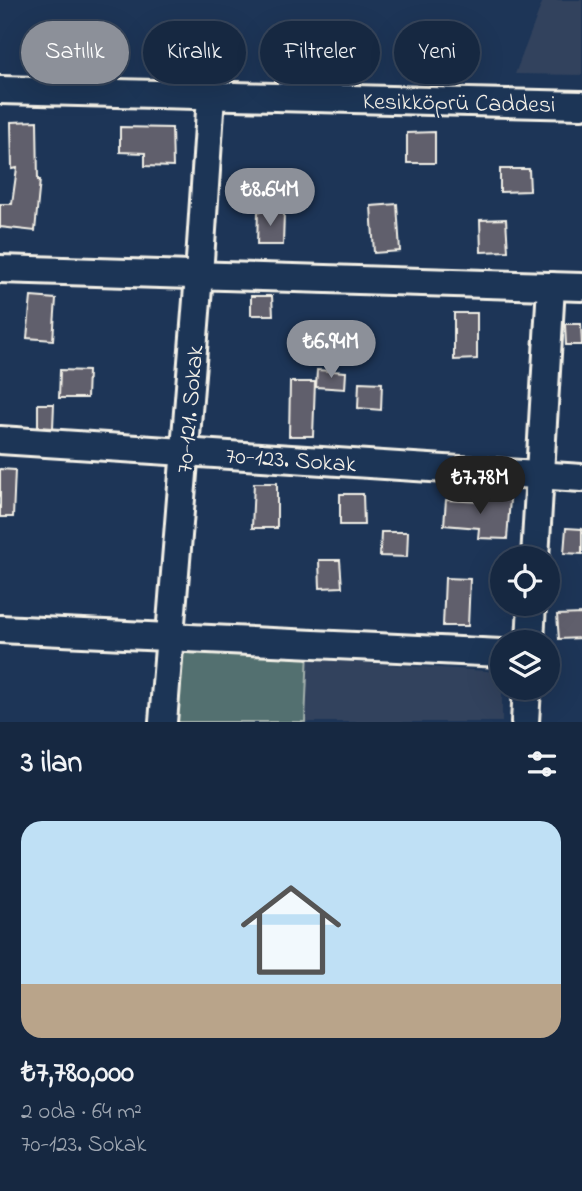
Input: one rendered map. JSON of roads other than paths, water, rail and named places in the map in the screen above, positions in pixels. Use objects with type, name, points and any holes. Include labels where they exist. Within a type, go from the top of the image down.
[{"type":"street","name":"Kesikköprü Caddesi","points":[[0,90],[582,105]]},
{"type":"street","name":"70-121. Sokak","points":[[163,722],[211,96]]},
{"type":"street","points":[[0,269],[582,287]]},
{"type":"street","points":[[536,546],[551,286]]},
{"type":"street","name":"70-123. Sokak","points":[[0,440],[582,478]]},
{"type":"street","points":[[0,629],[490,652]]},
{"type":"street","points":[[525,722],[526,700]]}]
